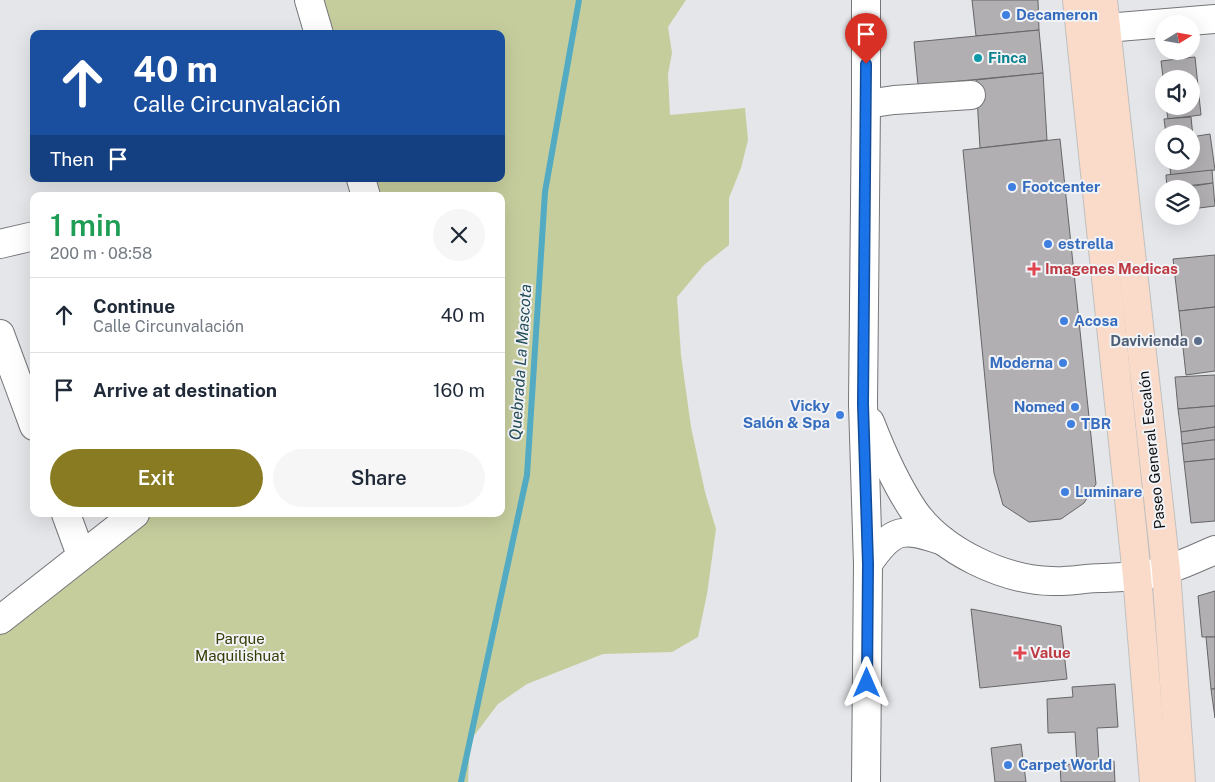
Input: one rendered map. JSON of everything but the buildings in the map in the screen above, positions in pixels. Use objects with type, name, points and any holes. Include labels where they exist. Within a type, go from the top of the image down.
[{"type":"main road","name":"Paseo General Escalón","points":[[1076,0],[1137,576],[1154,782]]},
{"type":"main road","name":"Paseo General Escalón","points":[[1104,0],[1166,570],[1181,782]]},
{"type":"street","points":[[309,0],[317,30]]},
{"type":"street","points":[[866,0],[863,404],[868,564],[866,782]]},
{"type":"street","points":[[1106,28],[1215,19]]},
{"type":"street","points":[[866,104],[894,100],[971,95]]},
{"type":"street","points":[[0,244],[30,237]]},
{"type":"street","points":[[0,334],[30,415]]},
{"type":"street","points":[[863,404],[884,459],[896,482],[915,512],[944,541]]},
{"type":"street","points":[[67,517],[81,554]]},
{"type":"street","points":[[0,620],[130,517]]},
{"type":"street","points":[[868,564],[880,545],[898,533],[918,532],[944,541],[978,562],[1002,572],[1051,581],[1137,576],[1166,570],[1215,550]]},
{"type":"green space","name":"Parque Maquilishuat","points":[[324,0],[686,0],[668,27],[672,53],[668,74],[670,115],[745,108],[748,140],[741,168],[729,198],[729,245],[704,265],[677,297],[681,355],[691,427],[705,492],[716,529],[707,594],[698,637],[672,652],[603,654],[527,684],[498,704],[470,741],[468,782],[0,782],[0,620],[132,517],[505,517],[505,192],[381,192],[377,182],[505,182],[505,30],[333,30]]},
{"type":"waterway","name":"Quebrada La Mascota","points":[[461,782],[527,475],[545,192],[579,0]]},
{"type":"place","name":"Decameron","points":[[1006,15]]},
{"type":"place","name":"Finca","points":[[978,58]]},
{"type":"place","name":"Footcenter","points":[[1012,187]]},
{"type":"place","name":"estrella","points":[[1048,244]]},
{"type":"place","name":"Imagenes Medicas","points":[[1034,269]]},
{"type":"place","name":"Acosa","points":[[1064,321]]},
{"type":"place","name":"Davivienda","points":[[1198,341]]},
{"type":"place","name":"Moderna","points":[[1063,363]]},
{"type":"place","name":"Nomed","points":[[1075,407]]},
{"type":"place","name":"Vicky Salón & Spa","points":[[840,415]]},
{"type":"place","name":"TBR","points":[[1071,424]]},
{"type":"place","name":"Luminare","points":[[1065,492]]},
{"type":"place","name":"Value","points":[[1020,653]]},
{"type":"place","name":"Carpet World","points":[[1008,765]]},
{"type":"route","points":[[866,64],[863,404],[868,564],[867,683]]}]
